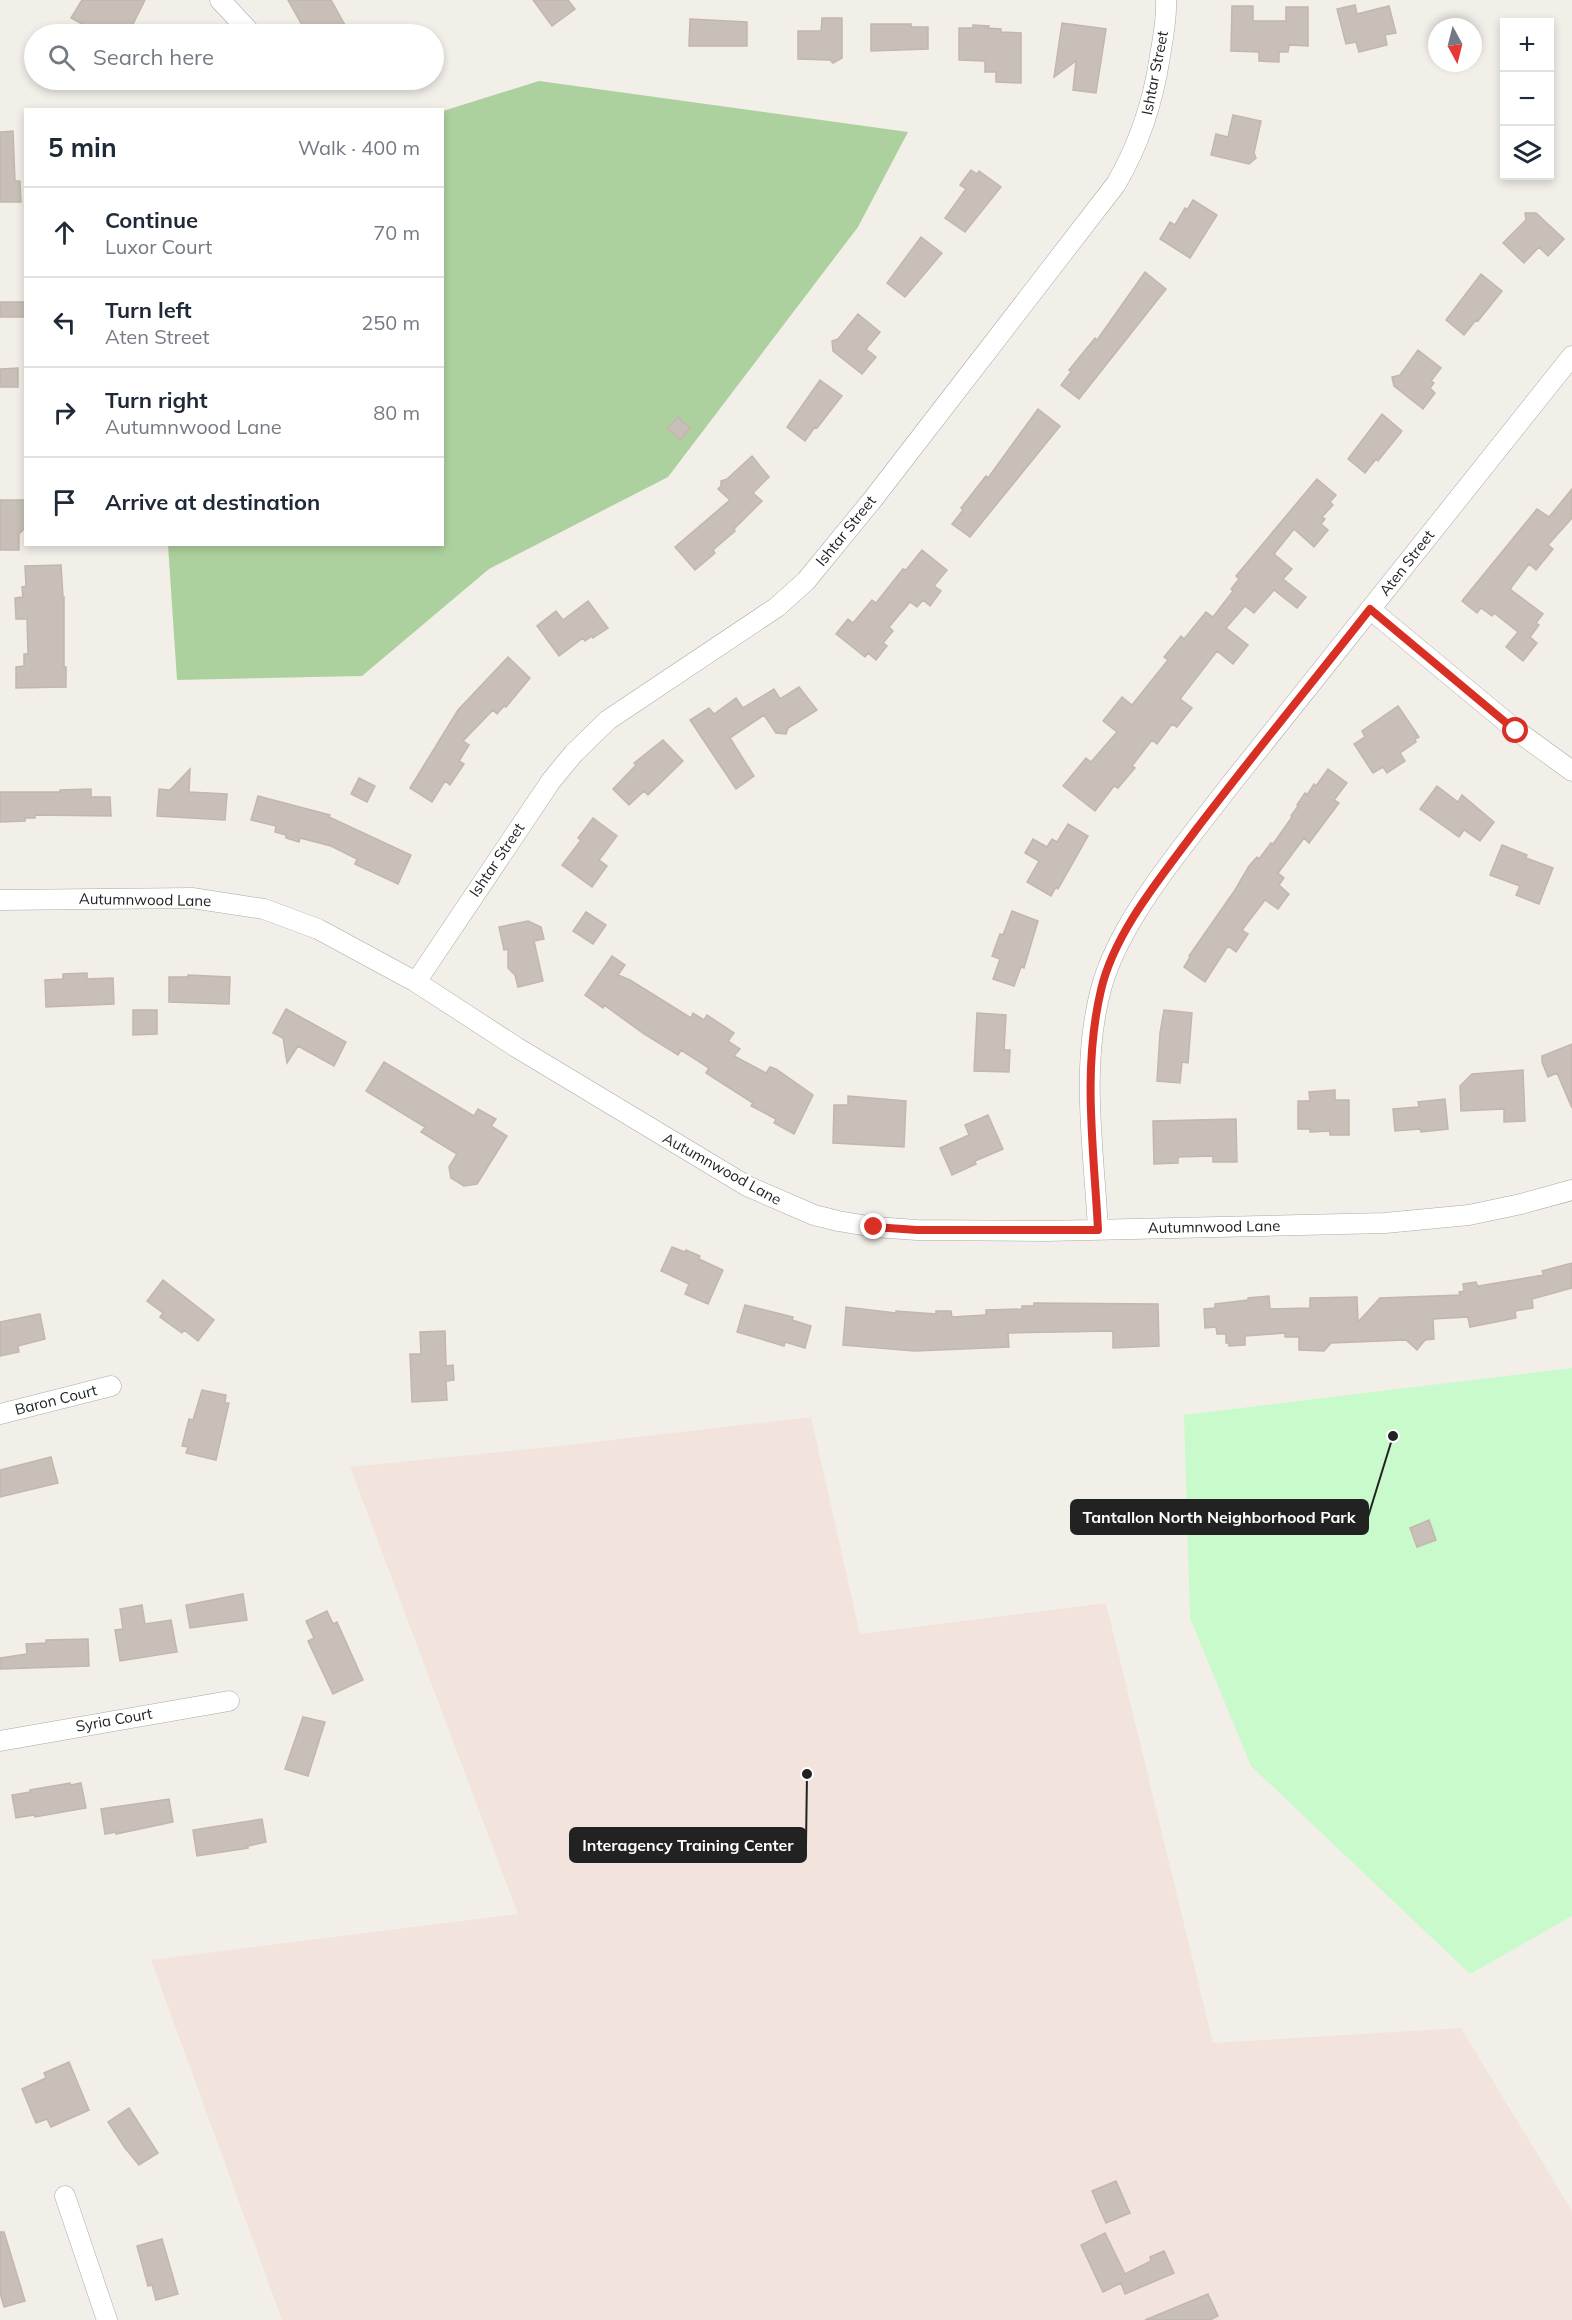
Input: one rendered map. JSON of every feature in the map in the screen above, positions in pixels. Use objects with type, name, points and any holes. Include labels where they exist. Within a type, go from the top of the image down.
[{"type":"street","points":[[220,0],[242,24]]},
{"type":"street","name":"Ishtar Street","points":[[416,982],[551,781],[574,753],[608,720],[777,607],[806,581],[873,499],[1116,184],[1140,137],[1148,115],[1164,36],[1166,0]]},
{"type":"street","name":"Aten Street","points":[[1098,1230],[1089,1100],[1090,1056],[1101,989],[1128,929],[1175,858],[1227,789],[1572,356]]},
{"type":"street","points":[[1370,609],[1516,731],[1572,771]]},
{"type":"street","name":"Autumnwood Lane","points":[[0,900],[192,898],[264,909],[318,928],[416,982],[516,1047],[713,1167],[776,1200],[814,1215],[874,1227],[917,1230],[1098,1230],[1385,1223],[1469,1215],[1572,1190]]},
{"type":"street","name":"Baron Court","points":[[0,1414],[111,1386]]},
{"type":"street","name":"Syria Court","points":[[0,1741],[229,1701]]},
{"type":"street","points":[[65,2196],[107,2320]]},
{"type":"shaded area","points":[[811,1417],[860,1634],[1106,1603],[1213,2043],[1461,2028],[1572,2211],[1572,2320],[282,2320],[151,1960],[518,1914],[350,1467]]},
{"type":"green space","points":[[539,81],[908,132],[858,227],[668,477],[489,569],[362,676],[177,680],[168,546],[444,546],[444,111]]},
{"type":"green space","points":[[1572,1368],[1572,1916],[1470,1974],[1251,1766],[1190,1618],[1184,1415]]},
{"type":"building","points":[[82,0],[145,0],[133,24],[82,24],[71,18]]},
{"type":"building","points":[[288,0],[331,0],[344,24],[301,24]]},
{"type":"building","points":[[533,0],[568,0],[575,9],[552,26]]},
{"type":"building","points":[[1355,5],[1357,14],[1389,6],[1396,33],[1385,35],[1387,45],[1359,52],[1356,42],[1346,44],[1337,9]]},
{"type":"building","points":[[1232,6],[1253,6],[1253,21],[1286,21],[1286,7],[1308,7],[1308,46],[1289,45],[1288,52],[1279,52],[1279,62],[1259,61],[1259,52],[1231,51]]},
{"type":"building","points":[[822,18],[842,18],[842,58],[833,63],[830,60],[798,59],[798,31],[821,31]]},
{"type":"building","points":[[690,19],[747,22],[747,46],[689,46]]},
{"type":"building","points":[[1062,23],[1106,29],[1096,93],[1073,90],[1076,61],[1054,77]]},
{"type":"building","points":[[871,24],[911,24],[911,27],[928,27],[928,49],[871,51]]},
{"type":"building","points":[[973,25],[1001,29],[1001,32],[1021,33],[1021,83],[996,82],[996,72],[985,72],[985,61],[959,60],[959,28],[973,28]]},
{"type":"building","points":[[1233,115],[1261,121],[1254,153],[1256,158],[1249,164],[1211,155],[1216,134],[1228,137]]},
{"type":"building","points":[[13,131],[15,181],[20,181],[21,202],[0,202],[0,132]]},
{"type":"building","points":[[971,170],[977,174],[979,171],[1001,187],[965,232],[945,218],[966,189],[960,185]]},
{"type":"building","points":[[1193,200],[1217,215],[1190,258],[1160,239],[1170,222],[1175,225],[1185,208],[1187,210]]},
{"type":"building","points":[[1525,213],[1536,213],[1564,239],[1548,256],[1539,247],[1524,263],[1503,243],[1526,220]]},
{"type":"building","points":[[921,237],[942,253],[905,297],[887,283]]},
{"type":"building","points":[[1145,272],[1166,289],[1079,399],[1061,385],[1071,372],[1069,370],[1095,338],[1097,340]]},
{"type":"building","points":[[1481,274],[1502,291],[1464,335],[1446,320]]},
{"type":"building","points":[[0,302],[24,302],[24,317],[0,317]]},
{"type":"building","points":[[858,314],[880,332],[866,349],[876,357],[862,374],[833,351],[832,341],[838,339]]},
{"type":"building","points":[[1418,350],[1441,368],[1431,381],[1434,383],[1430,388],[1435,393],[1423,409],[1394,386],[1392,377],[1400,375]]},
{"type":"building","points":[[18,368],[18,387],[0,387],[0,369]]},
{"type":"building","points":[[820,380],[842,396],[805,441],[787,427]]},
{"type":"building","points":[[1038,409],[1060,426],[970,537],[952,524],[963,510],[961,508],[986,476],[988,478]]},
{"type":"building","points":[[1382,414],[1402,431],[1378,461],[1376,459],[1365,473],[1348,459]]},
{"type":"building","points":[[678,417],[690,428],[680,440],[667,428]]},
{"type":"building","points":[[752,456],[769,477],[753,493],[762,501],[734,529],[735,531],[713,550],[715,553],[695,570],[675,547],[730,500],[718,489],[721,481],[727,479]]},
{"type":"building","points":[[1317,479],[1336,495],[1330,502],[1333,505],[1322,517],[1325,519],[1321,524],[1328,530],[1314,547],[1294,529],[1274,554],[1292,569],[1283,579],[1306,597],[1297,608],[1274,590],[1254,613],[1245,606],[1226,628],[1248,645],[1233,664],[1217,651],[1180,699],[1192,708],[1177,727],[1172,724],[1157,744],[1152,740],[1132,766],[1135,768],[1118,788],[1114,786],[1095,811],[1063,786],[1086,758],[1091,762],[1117,732],[1103,721],[1122,697],[1132,705],[1168,660],[1164,657],[1181,636],[1184,639],[1206,612],[1213,617],[1233,591],[1231,589],[1239,579],[1236,576]]},
{"type":"building","points":[[1572,489],[1572,518],[1548,545],[1553,549],[1536,570],[1529,564],[1510,589],[1543,614],[1536,623],[1539,625],[1530,637],[1537,643],[1523,661],[1506,647],[1518,632],[1494,613],[1492,616],[1481,608],[1477,613],[1462,601],[1537,509],[1549,517]]},
{"type":"building","points":[[0,500],[24,500],[24,529],[19,534],[19,550],[0,550]]},
{"type":"building","points":[[922,550],[947,570],[934,586],[941,591],[930,606],[923,600],[917,607],[910,602],[889,627],[893,631],[883,643],[887,646],[876,660],[868,653],[865,657],[836,634],[848,619],[853,623],[872,600],[876,603],[903,569],[906,570]]},
{"type":"building","points":[[61,565],[66,687],[16,688],[16,667],[24,666],[24,654],[28,654],[27,619],[16,619],[15,598],[23,597],[22,587],[26,586],[25,566]]},
{"type":"building","points":[[588,601],[608,628],[593,638],[592,636],[585,641],[583,638],[559,656],[537,626],[556,611],[563,620]]},
{"type":"building","points":[[508,657],[530,678],[506,707],[504,706],[497,714],[493,710],[463,741],[469,745],[459,761],[464,764],[450,785],[445,781],[432,802],[410,788],[458,710]]},
{"type":"building","points":[[799,687],[817,710],[788,728],[786,734],[776,733],[764,715],[730,738],[754,776],[736,789],[690,720],[709,708],[714,714],[736,698],[743,708],[774,689],[780,699]]},
{"type":"building","points":[[1398,706],[1419,737],[1415,739],[1416,742],[1400,753],[1405,761],[1387,773],[1383,767],[1373,773],[1354,744],[1365,737],[1362,731]]},
{"type":"building","points":[[663,740],[683,761],[648,795],[644,791],[629,805],[613,789],[636,765],[634,763]]},
{"type":"building","points":[[190,769],[189,792],[227,794],[225,820],[157,816],[159,789],[170,790]]},
{"type":"building","points":[[1328,769],[1347,783],[1334,800],[1339,803],[1309,843],[1304,838],[1278,873],[1284,878],[1279,885],[1289,894],[1278,909],[1265,900],[1242,930],[1248,934],[1236,952],[1228,946],[1205,982],[1184,967],[1189,956],[1249,866],[1257,857],[1259,859],[1271,843],[1273,844],[1305,793],[1307,795],[1314,784],[1316,786]]},
{"type":"building","points":[[359,778],[375,786],[367,802],[351,794]]},
{"type":"building","points":[[1437,786],[1458,802],[1462,795],[1494,822],[1480,841],[1464,830],[1459,837],[1420,809]]},
{"type":"building","points":[[91,789],[91,797],[110,797],[111,816],[35,815],[35,818],[25,818],[25,821],[0,822],[0,792],[60,792],[60,790]]},
{"type":"building","points":[[258,796],[330,815],[329,817],[411,855],[398,884],[355,864],[357,859],[331,846],[300,838],[299,842],[286,838],[286,835],[275,832],[276,826],[251,820]]},
{"type":"building","points":[[593,818],[617,836],[599,860],[607,866],[592,887],[562,865],[581,840],[578,838]]},
{"type":"building","points":[[1068,824],[1088,836],[1058,889],[1056,887],[1051,896],[1027,882],[1039,861],[1025,853],[1033,839],[1047,847],[1052,839],[1057,842]]},
{"type":"building","points":[[1502,845],[1527,855],[1526,858],[1553,868],[1539,904],[1516,895],[1520,886],[1490,875]]},
{"type":"building","points":[[1012,911],[1038,921],[1024,968],[1021,967],[1014,986],[993,979],[1000,959],[992,956]]},
{"type":"building","points":[[586,912],[606,925],[593,944],[573,931]]},
{"type":"building","points":[[528,921],[541,927],[544,939],[534,941],[543,981],[518,987],[515,975],[508,968],[508,949],[504,950],[499,927]]},
{"type":"building","points":[[612,956],[625,965],[618,975],[691,1018],[693,1013],[704,1020],[707,1015],[734,1033],[728,1041],[740,1049],[734,1056],[766,1073],[770,1067],[776,1069],[813,1095],[794,1134],[774,1123],[776,1119],[751,1106],[753,1103],[706,1073],[709,1068],[681,1050],[678,1055],[604,1005],[603,1008],[585,995]]},
{"type":"building","points":[[87,973],[87,979],[113,978],[114,1004],[46,1007],[45,980],[63,979],[63,974]]},
{"type":"building","points":[[188,975],[230,977],[229,1004],[169,1002],[169,977],[188,977]]},
{"type":"building","points":[[286,1009],[346,1042],[334,1066],[298,1046],[287,1063],[283,1038],[273,1033]]},
{"type":"building","points":[[133,1010],[157,1010],[157,1034],[133,1035]]},
{"type":"building","points":[[1164,1010],[1192,1013],[1188,1063],[1182,1062],[1180,1083],[1157,1081]]},
{"type":"building","points":[[977,1013],[1006,1015],[1004,1050],[1010,1050],[1009,1072],[974,1071]]},
{"type":"building","points":[[1572,1044],[1572,1108],[1557,1073],[1548,1077],[1542,1056]]},
{"type":"building","points":[[384,1062],[474,1116],[478,1109],[496,1119],[491,1126],[507,1136],[477,1184],[464,1186],[451,1178],[449,1167],[457,1154],[421,1132],[425,1127],[366,1091]]},
{"type":"building","points":[[1523,1070],[1525,1121],[1504,1122],[1504,1109],[1461,1111],[1460,1086],[1472,1074]]},
{"type":"building","points":[[1335,1090],[1335,1100],[1349,1100],[1349,1135],[1330,1135],[1330,1131],[1310,1132],[1310,1129],[1298,1129],[1298,1101],[1310,1101],[1309,1092]]},
{"type":"building","points":[[848,1096],[906,1101],[904,1147],[833,1143],[834,1105],[848,1105]]},
{"type":"building","points":[[1445,1099],[1448,1129],[1421,1132],[1420,1129],[1395,1131],[1393,1109],[1419,1107],[1418,1102]]},
{"type":"building","points":[[988,1115],[1003,1149],[975,1161],[976,1164],[952,1175],[940,1148],[969,1135],[965,1125]]},
{"type":"building","points":[[1236,1119],[1237,1162],[1213,1162],[1213,1156],[1178,1157],[1178,1163],[1154,1164],[1153,1121]]},
{"type":"building","points":[[672,1247],[700,1256],[699,1259],[723,1270],[708,1304],[685,1294],[689,1284],[661,1271]]},
{"type":"building","points":[[1572,1263],[1572,1288],[1532,1299],[1533,1308],[1515,1311],[1516,1318],[1470,1327],[1468,1317],[1433,1319],[1434,1339],[1425,1340],[1417,1350],[1406,1340],[1331,1343],[1324,1351],[1299,1350],[1299,1337],[1285,1337],[1285,1333],[1245,1336],[1245,1345],[1229,1346],[1229,1343],[1226,1343],[1226,1334],[1217,1334],[1216,1327],[1205,1328],[1204,1309],[1215,1308],[1215,1304],[1248,1300],[1248,1298],[1269,1296],[1270,1309],[1310,1308],[1310,1298],[1357,1297],[1358,1322],[1380,1298],[1460,1295],[1459,1292],[1464,1291],[1463,1284],[1476,1282],[1479,1289],[1478,1286],[1544,1275],[1542,1271]]},
{"type":"building","points":[[163,1280],[214,1320],[198,1341],[184,1330],[182,1333],[160,1317],[163,1313],[147,1301]]},
{"type":"building","points":[[1034,1303],[1158,1304],[1159,1346],[1113,1348],[1113,1331],[1008,1333],[1009,1347],[915,1351],[843,1345],[846,1307],[896,1313],[896,1311],[936,1314],[936,1311],[951,1311],[952,1317],[986,1315],[986,1310],[1022,1309],[1022,1306],[1034,1306]]},
{"type":"building","points":[[745,1305],[793,1317],[792,1320],[811,1326],[805,1348],[785,1342],[784,1346],[737,1332]]},
{"type":"building","points":[[40,1314],[45,1339],[18,1346],[19,1352],[0,1356],[0,1322]]},
{"type":"building","points":[[445,1331],[446,1366],[453,1365],[454,1380],[446,1381],[447,1400],[412,1402],[410,1354],[421,1354],[420,1332]]},
{"type":"building","points":[[202,1390],[226,1395],[225,1403],[229,1403],[216,1460],[186,1453],[188,1447],[182,1446],[189,1419],[193,1420]]},
{"type":"building","points":[[51,1457],[58,1483],[0,1497],[0,1470]]},
{"type":"building","points":[[1429,1520],[1436,1540],[1417,1547],[1410,1528]]},
{"type":"building","points":[[243,1594],[247,1620],[190,1628],[186,1605]]},
{"type":"building","points":[[142,1605],[145,1624],[171,1620],[177,1652],[120,1661],[115,1630],[123,1629],[120,1609]]},
{"type":"building","points":[[327,1611],[333,1624],[337,1622],[363,1680],[333,1694],[308,1641],[314,1638],[306,1621]]},
{"type":"building","points":[[88,1639],[89,1666],[0,1669],[0,1658],[27,1654],[26,1644],[46,1643],[46,1640]]},
{"type":"building","points":[[303,1717],[325,1722],[308,1776],[285,1769]]},
{"type":"building","points":[[70,1783],[71,1785],[81,1783],[86,1808],[16,1818],[12,1795]]},
{"type":"building","points":[[169,1799],[173,1822],[116,1834],[116,1832],[105,1834],[101,1809]]},
{"type":"building","points":[[262,1819],[266,1842],[248,1846],[248,1848],[197,1856],[193,1830]]},
{"type":"building","points":[[69,2062],[89,2110],[51,2127],[47,2119],[36,2123],[22,2089],[46,2078],[44,2073]]},
{"type":"building","points":[[129,2108],[158,2153],[139,2165],[108,2122]]},
{"type":"building","points":[[1116,2181],[1130,2213],[1106,2223],[1092,2191]]},
{"type":"building","points":[[0,2232],[4,2232],[25,2301],[4,2307],[0,2293]]},
{"type":"building","points":[[1105,2233],[1125,2274],[1151,2261],[1150,2257],[1164,2251],[1174,2273],[1125,2294],[1121,2283],[1103,2292],[1081,2245]]},
{"type":"building","points":[[162,2239],[178,2294],[156,2300],[152,2285],[148,2286],[137,2246]]},
{"type":"building","points":[[1208,2294],[1218,2316],[1210,2320],[1145,2320]]},
{"type":"place","name":"Tantallon North Neighborhood Park","points":[[1393,1436]]},
{"type":"place","name":"Interagency Training Center","points":[[807,1774]]},
{"type":"route","points":[[874,1227],[917,1230],[1098,1230],[1089,1100],[1090,1056],[1101,989],[1109,967],[1123,937],[1175,858],[1370,609],[1516,731]]}]
